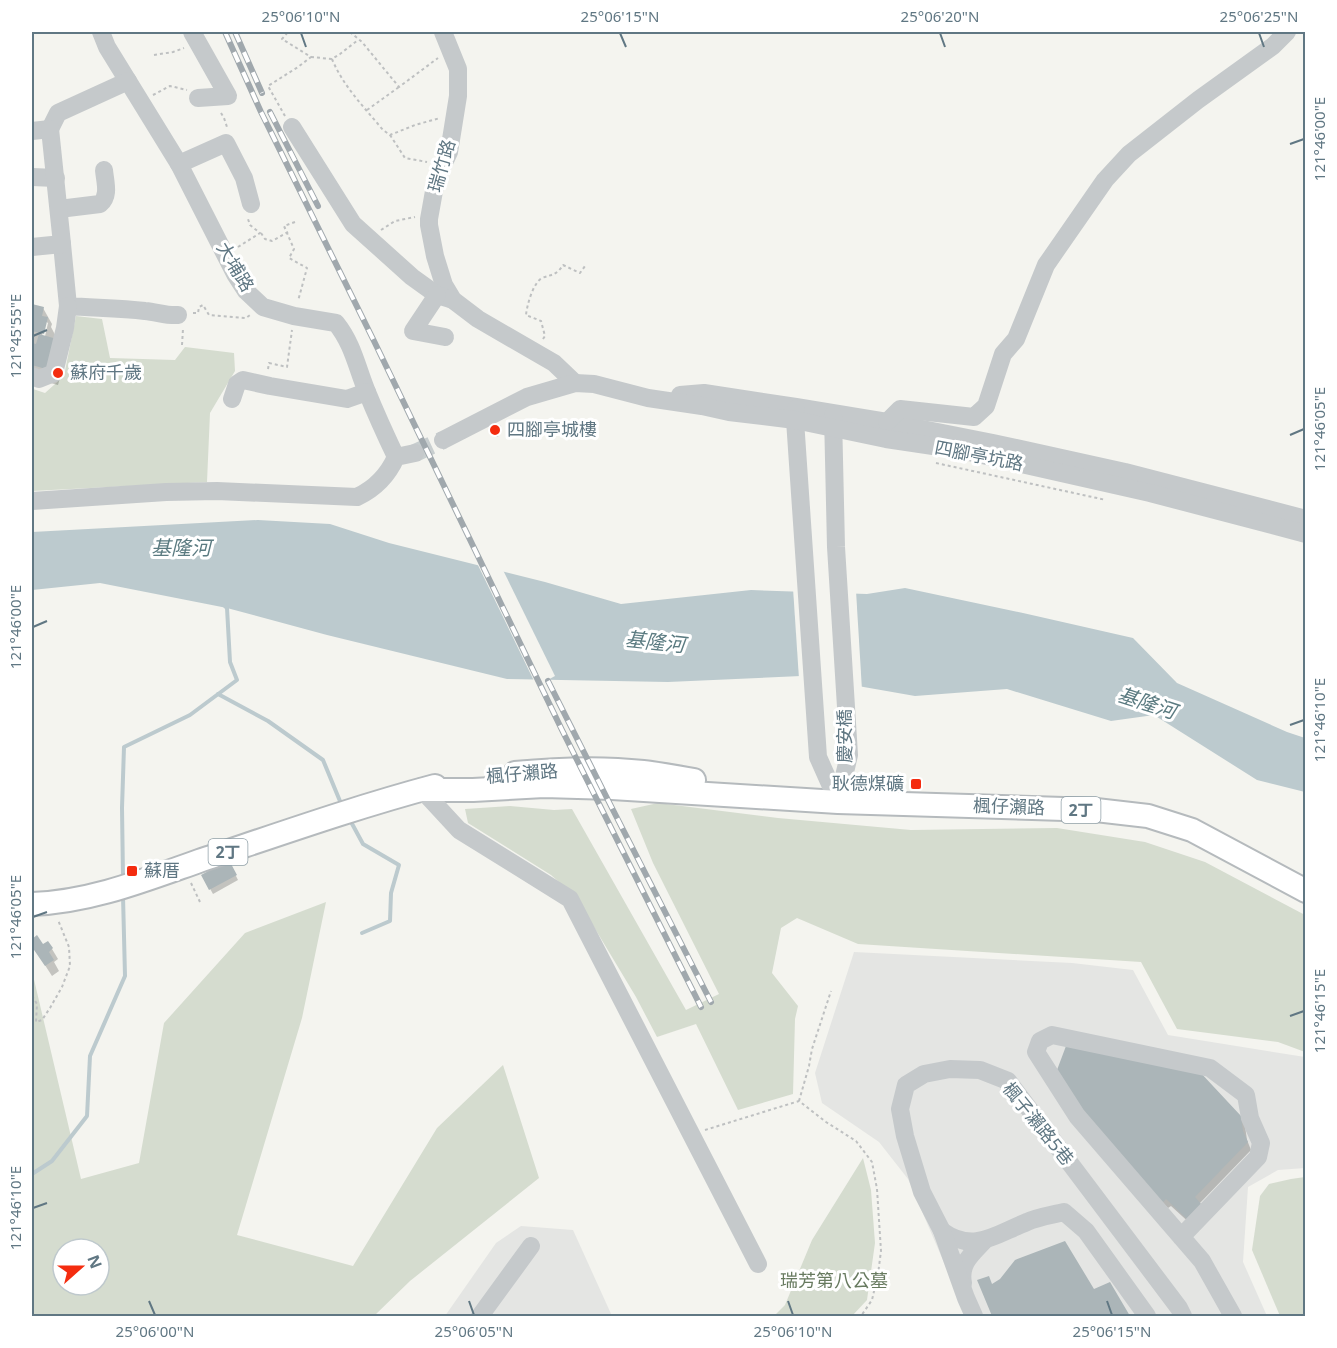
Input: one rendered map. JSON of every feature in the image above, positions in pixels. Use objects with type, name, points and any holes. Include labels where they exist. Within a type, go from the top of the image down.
[{"type":"main road","name":"楓仔瀨路","points":[[42,903],[101,894],[280,834],[422,790],[544,786],[838,802],[1096,810],[1148,816],[1192,830],[1305,891]]},
{"type":"street","name":"大埔路","points":[[101,32],[107,47],[179,164],[246,291],[263,307],[295,316],[336,323],[351,346],[367,392],[396,457]]},
{"type":"street","name":"瑞竹路","points":[[443,32],[458,69],[458,96],[448,152],[436,180],[429,225],[445,297]]},
{"type":"street","points":[[886,422],[900,409],[974,417],[986,406],[1003,354],[1016,339],[1046,265],[1105,180],[1129,154],[1198,99],[1273,46],[1287,32]]},
{"type":"street","points":[[195,38],[228,96],[205,97]]},
{"type":"street","points":[[32,376],[39,379],[54,373],[68,306],[51,129],[58,113],[128,81]]},
{"type":"street","name":"瑞竹路","points":[[291,127],[353,224],[412,277],[554,363],[575,383]]},
{"type":"street","points":[[32,131],[51,129]]},
{"type":"street","points":[[179,164],[226,143],[244,178],[251,204]]},
{"type":"street","points":[[59,209],[100,204],[105,200],[107,196],[104,170]]},
{"type":"street","points":[[32,177],[56,178]]},
{"type":"street","points":[[32,247],[62,244]]},
{"type":"street","points":[[445,297],[413,331],[445,337]]},
{"type":"street","points":[[68,306],[131,309],[181,316]]},
{"type":"street","points":[[232,399],[237,384],[243,380],[347,399],[367,392]]},
{"type":"street","points":[[443,440],[527,398],[575,383]]},
{"type":"street","name":"四腳亭坑路","points":[[575,383],[594,384],[648,398],[729,412],[796,413],[833,420],[886,422],[1125,472],[1305,519]]},
{"type":"street","name":"慶安橋","points":[[796,413],[818,757],[838,802]]},
{"type":"street","name":"四腳亭坑路","points":[[833,420],[886,439],[960,450],[1139,490],[1305,534]]},
{"type":"street","name":"慶安橋","points":[[833,420],[836,547],[849,755],[838,802]]},
{"type":"street","points":[[32,501],[217,491],[357,497],[368,492],[379,482],[391,468],[396,457],[415,453]]},
{"type":"street","points":[[422,790],[459,830],[570,899],[758,1264]]},
{"type":"street","points":[[1181,1237],[1258,1157],[1261,1143],[1250,1118],[1246,1095],[1210,1068],[1052,1035],[1040,1041],[1036,1052],[1077,1116],[1181,1237],[1202,1261],[1233,1317]]},
{"type":"street","name":"楓子瀨路5巷","points":[[966,1298],[942,1230],[922,1192],[905,1136],[900,1108],[906,1085],[924,1074],[950,1069],[980,1070],[1008,1081],[1179,1308],[1183,1317]]},
{"type":"street","points":[[942,1230],[952,1237],[975,1242],[1029,1221],[1064,1212],[1086,1231],[1147,1317]]},
{"type":"street","points":[[974,1317],[966,1298],[961,1276],[965,1261],[985,1240]]},
{"type":"street","points":[[480,1317],[531,1246]]},
{"type":"path","points":[[288,32],[282,39],[310,57],[332,59],[359,39]]},
{"type":"path","points":[[350,32],[359,39],[399,87]]},
{"type":"path","points":[[154,55],[173,52],[195,38]]},
{"type":"path","points":[[367,111],[450,49]]},
{"type":"path","points":[[291,127],[268,86],[310,57]]},
{"type":"path","points":[[332,59],[338,74],[383,130],[390,135],[405,158],[427,162]]},
{"type":"path","points":[[140,100],[170,86],[205,97],[224,118],[230,135],[226,143]]},
{"type":"path","points":[[390,135],[415,125],[455,114]]},
{"type":"path","points":[[251,204],[243,208],[250,225],[264,239],[272,241],[288,232]]},
{"type":"path","points":[[372,241],[382,229],[395,221],[414,217],[429,219]]},
{"type":"path","points":[[264,385],[269,363],[287,367],[297,306],[307,268],[289,258],[294,249],[284,226],[295,222]]},
{"type":"path","points":[[225,253],[260,233]]},
{"type":"path","points":[[529,349],[540,344],[545,336],[541,321],[526,315],[527,306],[536,284],[543,278],[551,277],[563,265],[580,273],[585,266]]},
{"type":"path","points":[[182,345],[181,316],[187,317],[190,313],[198,313],[199,307],[203,305],[209,315],[246,318],[263,307]]},
{"type":"path","points":[[937,464],[1109,501]]},
{"type":"path","points":[[184,867],[200,902]]},
{"type":"path","points":[[32,1025],[42,1020],[50,1008],[62,987],[70,966],[69,947],[62,931],[42,903]]},
{"type":"path","points":[[799,1101],[812,1049],[831,992]]},
{"type":"path","points":[[32,996],[38,1004],[36,1022]]},
{"type":"path","points":[[691,1134],[799,1101]]},
{"type":"path","points":[[799,1101],[856,1141],[872,1162],[877,1189],[881,1251],[872,1300],[861,1317]]},
{"type":"shaded area","points":[[854,952],[1072,963],[1133,970],[1168,1035],[1305,1057],[1305,1168],[1278,1170],[1248,1187],[1243,1262],[1267,1316],[967,1316],[908,1179],[879,1142],[822,1103],[815,1073]]},
{"type":"shaded area","points":[[521,1226],[573,1230],[612,1316],[445,1316],[496,1243]]},
{"type":"green space","points":[[76,316],[102,319],[110,358],[175,360],[185,347],[234,353],[235,371],[210,413],[207,482],[32,491],[33,389],[45,393],[64,376]]},
{"type":"green space","points":[[658,803],[778,818],[911,830],[1057,828],[1145,842],[1205,862],[1305,915],[1305,1052],[1278,1042],[1177,1029],[1141,962],[858,944],[797,918],[781,928],[772,973],[798,1006],[795,1019],[793,1094],[738,1110],[696,1024],[657,1037],[636,997],[576,897],[551,875],[468,823],[465,809],[510,806],[554,810],[572,809],[686,1010],[719,994],[653,863],[631,809]]},
{"type":"green space","points":[[326,902],[302,1018],[237,1235],[353,1266],[437,1128],[503,1065],[539,1178],[410,1281],[374,1316],[32,1316],[32,971],[81,1179],[139,1163],[164,1023],[245,933]]},
{"type":"green space","name":"瑞芳第八公墓","points":[[863,1158],[871,1190],[875,1243],[867,1300],[852,1316],[774,1316],[785,1305],[812,1240]]},
{"type":"green space","points":[[1305,1177],[1305,1316],[1280,1316],[1252,1250],[1260,1196],[1269,1184]]},
{"type":"water","name":"基隆河","points":[[258,520],[330,524],[389,543],[545,582],[621,604],[751,590],[867,594],[905,588],[1133,638],[1177,683],[1305,738],[1305,792],[1257,780],[1154,715],[1111,721],[1007,689],[915,696],[801,676],[668,682],[507,679],[227,608],[100,583],[32,590],[32,532]]},
{"type":"pier","points":[[476,561],[502,568],[555,676],[542,683],[535,683]]},
{"type":"pier","points":[[793,588],[856,591],[862,690],[799,679]]},
{"type":"building","points":[[32,304],[44,307],[42,316],[48,317],[44,334],[32,331]]},
{"type":"building","points":[[39,334],[57,339],[49,370],[32,365],[32,343],[36,344]]},
{"type":"building","name":"四腳亭城樓","points":[[493,423],[501,426],[498,437],[490,434]]},
{"type":"building","points":[[229,860],[237,875],[209,890],[201,875]]},
{"type":"building","points":[[37,935],[43,944],[48,941],[53,948],[49,952],[54,960],[45,966],[32,947],[32,939]]},
{"type":"building","points":[[1066,1046],[1199,1071],[1241,1116],[1243,1131],[1248,1142],[1195,1197],[1202,1205],[1188,1220],[1166,1199],[1163,1202],[1102,1140],[1057,1070]]},
{"type":"building","points":[[1065,1241],[1094,1289],[1110,1282],[1130,1316],[992,1316],[977,1280],[989,1276],[992,1284],[1000,1279],[1015,1260]]},
{"type":"waterway","points":[[123,878],[124,747],[190,715],[237,680],[230,662],[227,608],[224,605]]},
{"type":"waterway","points":[[218,694],[268,721],[323,760],[342,806]]},
{"type":"waterway","points":[[350,820],[363,844],[399,865],[391,893],[390,921],[362,933]]},
{"type":"waterway","points":[[32,1174],[52,1161],[87,1116],[90,1056],[125,976],[123,896]]},
{"type":"tunnel","points":[[415,453],[443,440]]},
{"type":"railway","points":[[225,32],[261,112],[562,730],[701,1007]]},
{"type":"railway","points":[[235,32],[262,93]]},
{"type":"railway","points":[[270,112],[318,206]]},
{"type":"railway","points":[[548,681],[711,1002]]},
{"type":"place","name":"蘇府千歲","points":[[58,373]]},
{"type":"place","name":"四腳亭城樓","points":[[495,430]]},
{"type":"place","name":"耿德煤礦","points":[[916,784]]},
{"type":"place","name":"蘇厝","points":[[132,871]]}]
